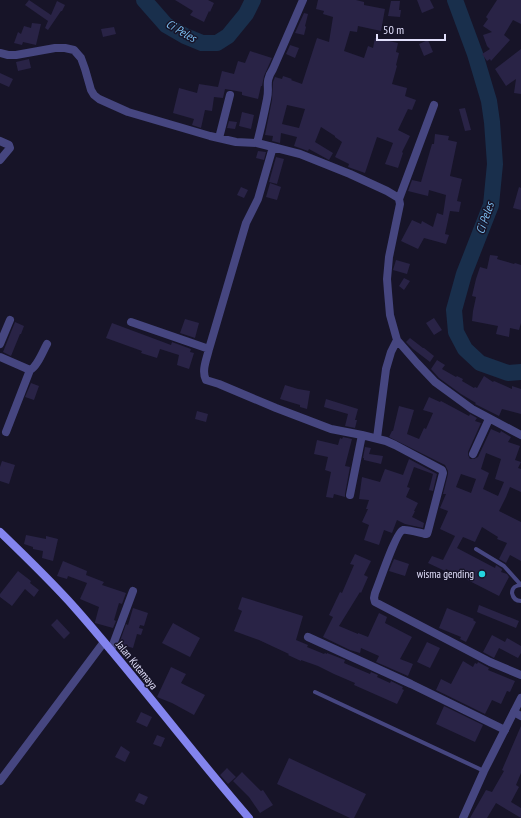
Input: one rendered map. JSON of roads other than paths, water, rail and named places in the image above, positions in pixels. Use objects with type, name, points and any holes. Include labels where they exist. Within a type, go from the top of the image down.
[{"type":"main road","name":"Jalan Kutamaya","points":[[0,532],[74,607],[249,818]]},
{"type":"street","points":[[257,143],[268,96],[267,83],[269,75],[274,69],[303,0]]},
{"type":"street","points":[[0,53],[16,55],[55,48],[74,50],[81,58],[90,90],[99,99],[128,112],[187,130],[236,142],[257,143],[300,154],[350,174],[387,191],[399,199]]},
{"type":"street","points":[[219,138],[230,95]]},
{"type":"street","points":[[434,105],[399,199],[400,204],[390,251],[387,278],[390,315],[398,340],[435,382],[472,409],[521,435]]},
{"type":"street","points":[[0,141],[9,145],[10,148],[0,160]]},
{"type":"street","points":[[273,147],[258,199],[246,223],[209,349],[204,368],[204,376],[206,380],[331,429],[377,438],[395,445],[442,470],[443,473],[427,534],[405,530],[401,531],[375,593],[375,602],[490,662],[521,675]]},
{"type":"street","points":[[0,344],[10,320]]},
{"type":"street","points":[[131,322],[209,349]]},
{"type":"street","points":[[377,438],[386,369],[398,340]]},
{"type":"street","points":[[6,432],[30,370],[33,369],[47,344]]},
{"type":"street","points":[[0,357],[30,370]]},
{"type":"street","points":[[473,454],[489,419]]},
{"type":"street","points":[[350,495],[362,435]]},
{"type":"street","points":[[111,650],[133,592]]},
{"type":"street","points":[[308,637],[411,684],[506,730]]},
{"type":"street","points":[[0,780],[104,642]]},
{"type":"street","points":[[463,818],[484,771],[506,730],[518,714],[521,698]]},
{"type":"lane","points":[[476,549],[503,564],[521,585],[513,588],[512,593],[514,599],[521,601]]},
{"type":"lane","points":[[315,692],[484,771]]},
{"type":"waterway","name":"Ci Peles","points":[[144,0],[166,25],[185,36],[202,43],[217,43],[228,36],[246,14],[253,0]]},
{"type":"waterway","name":"Ci Peles","points":[[455,0],[475,54],[489,101],[495,164],[491,205],[464,274],[454,310],[456,332],[465,349],[480,363],[508,373],[521,372]]},
{"type":"place","name":"wisma gending","points":[[482,574]]}]
